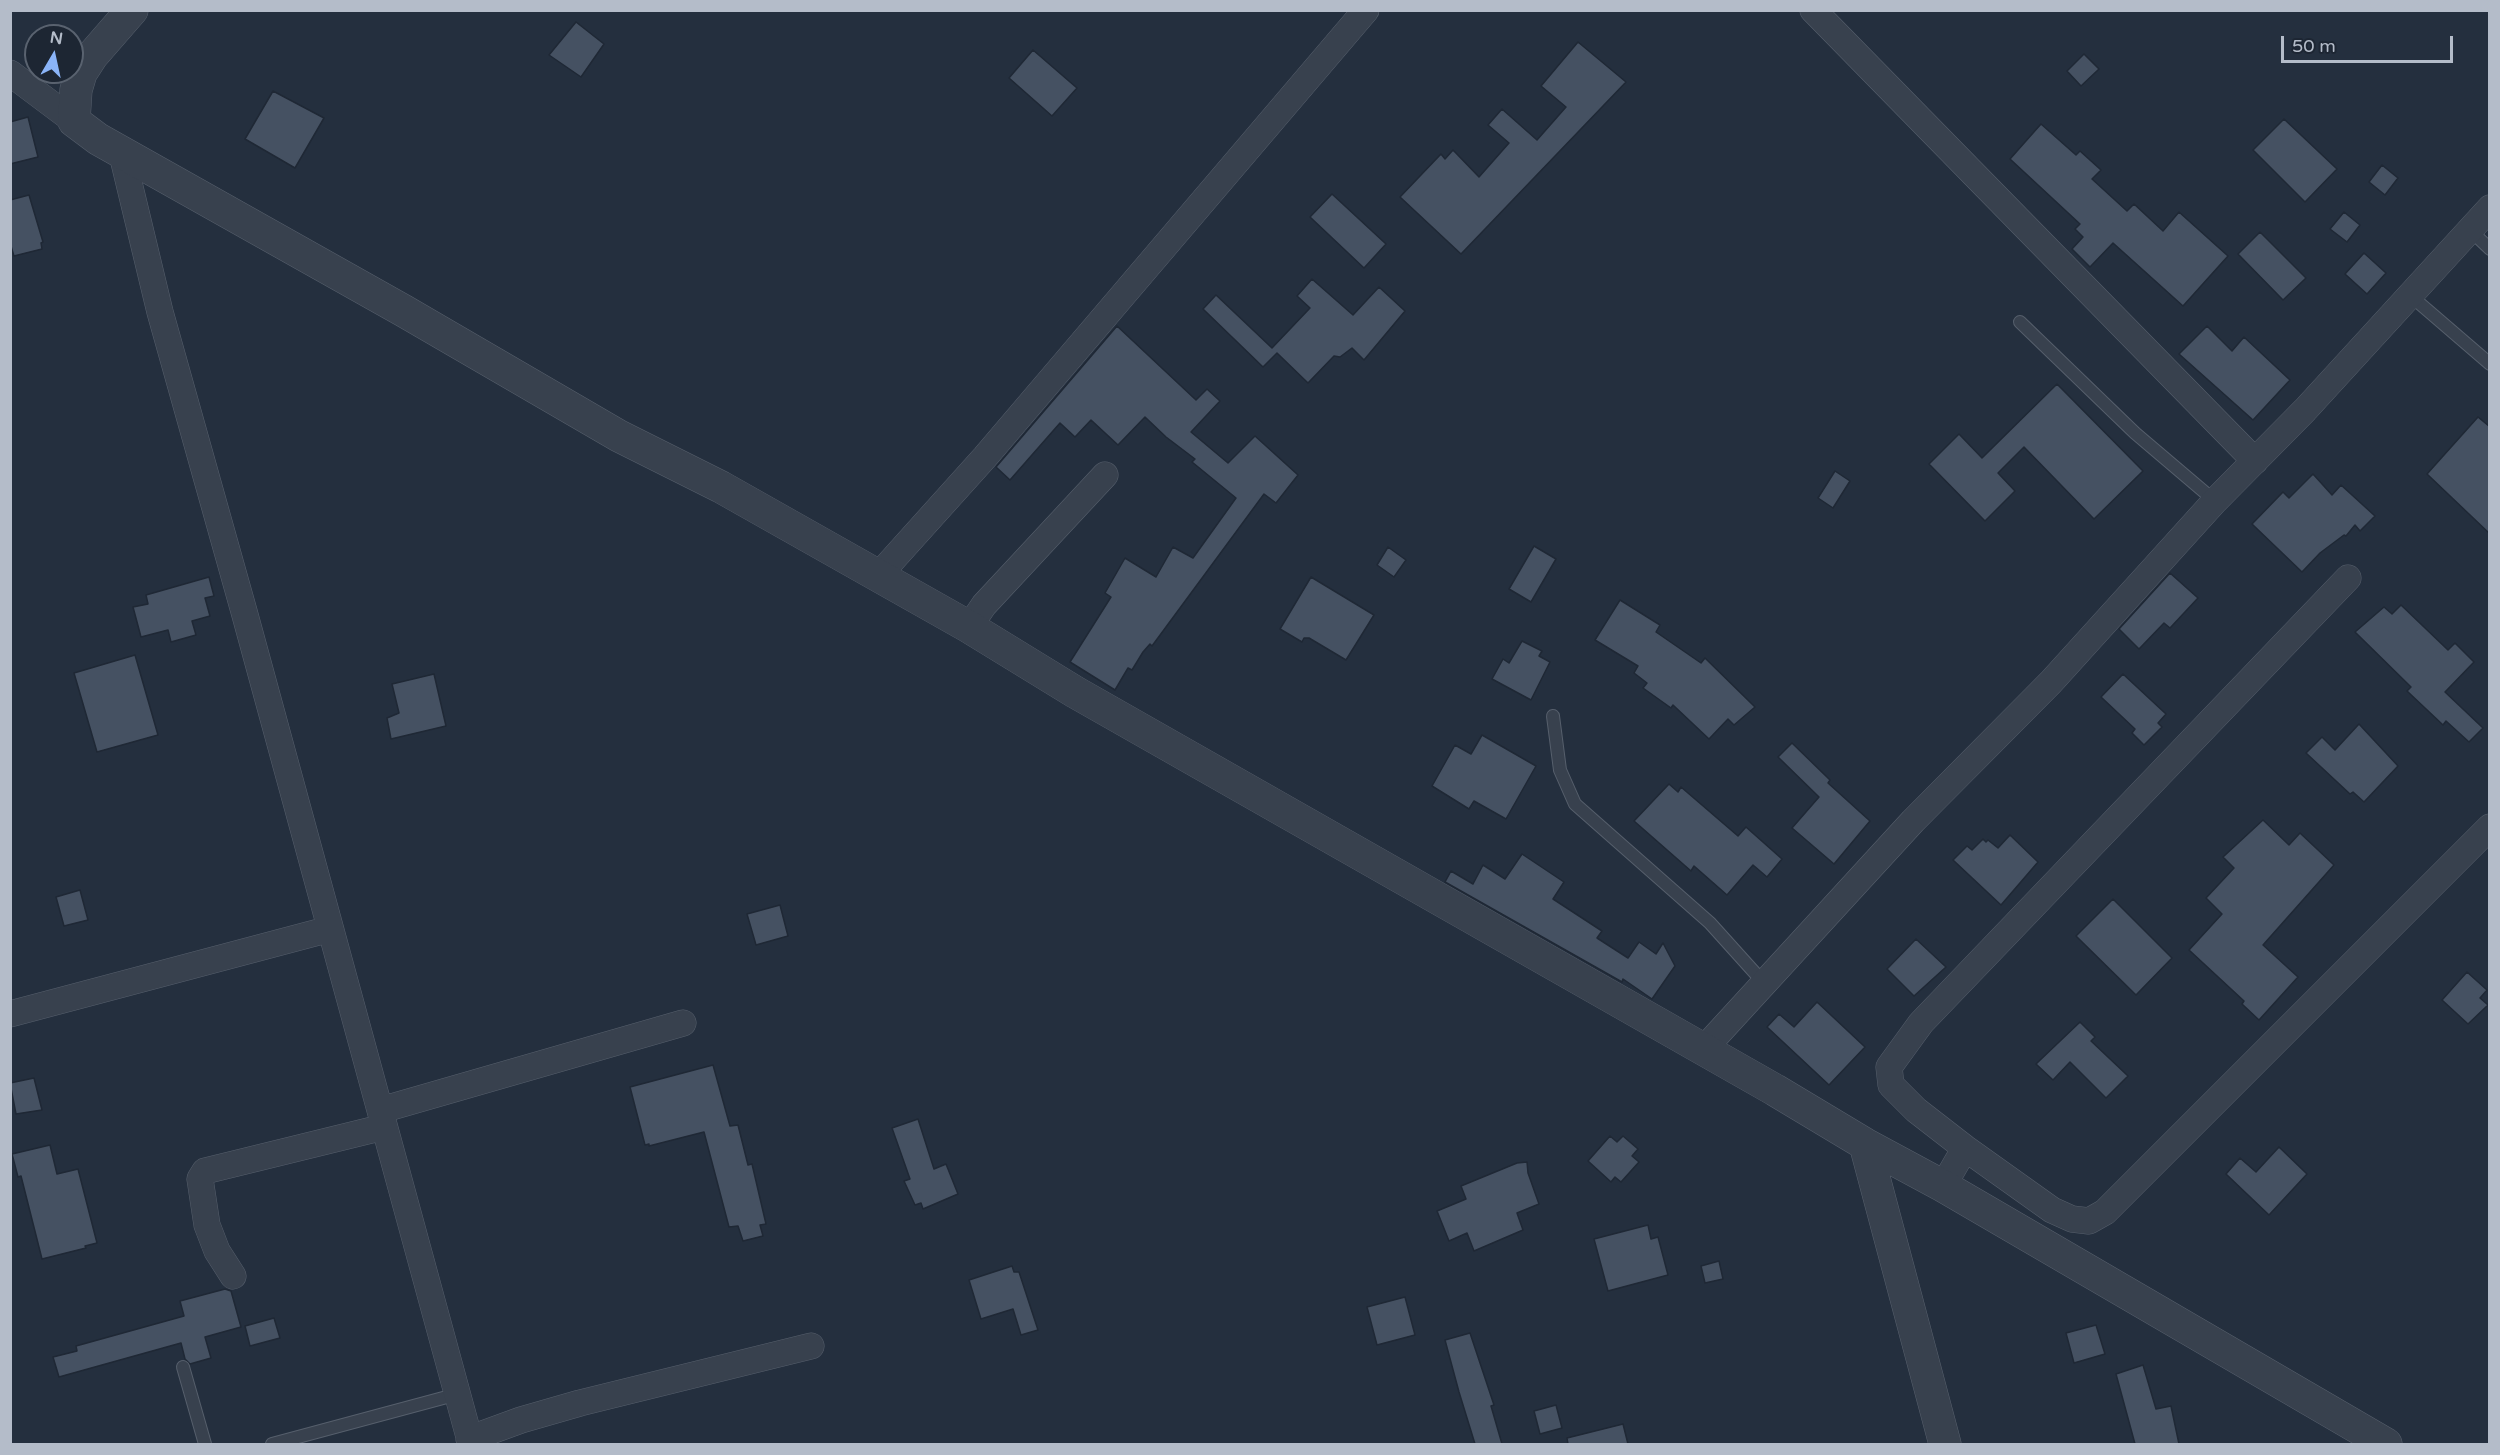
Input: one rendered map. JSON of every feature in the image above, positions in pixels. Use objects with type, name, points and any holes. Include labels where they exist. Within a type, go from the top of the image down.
[{"type":"street","points":[[74,121],[76,90],[81,73],[132,10]]},
{"type":"street","points":[[878,577],[985,457],[1366,10]]},
{"type":"street","points":[[1813,10],[2255,461]]},
{"type":"street","points":[[10,73],[122,154],[404,311],[619,436],[721,487],[969,627],[1075,692],[1865,1144],[1943,1186],[2386,1444]]},
{"type":"street","points":[[122,154],[160,312],[383,1118],[470,1442],[521,1420],[579,1403],[812,1346]]},
{"type":"street","points":[[1702,1051],[1913,821],[2051,682],[2215,501],[2305,410],[2490,208]]},
{"type":"street","points":[[969,627],[984,605],[1105,475]]},
{"type":"street","points":[[2348,578],[1929,1014],[1894,1057],[1889,1068],[1891,1085],[1916,1110],[2052,1210],[2072,1219],[2089,1221],[2105,1212],[2490,827]]},
{"type":"street","points":[[10,1014],[330,929]]},
{"type":"street","points":[[233,1276],[217,1251],[207,1225],[200,1179],[206,1171],[383,1118],[683,1023]]},
{"type":"street","points":[[1865,1144],[1945,1444]]},
{"type":"street","points":[[1943,1186],[1965,1148]]},
{"type":"lane","points":[[2470,230],[2490,249]]},
{"type":"lane","points":[[2411,296],[2490,364]]},
{"type":"lane","points":[[2020,322],[2135,433],[2215,501]]},
{"type":"lane","points":[[1553,716],[1560,770],[1575,804],[1710,923],[1764,983]]},
{"type":"lane","points":[[183,1367],[205,1444]]},
{"type":"lane","points":[[272,1444],[458,1394]]},
{"type":"building","points":[[576,22],[604,44],[581,77],[549,55]]},
{"type":"building","points":[[1578,42],[1626,82],[1461,254],[1400,197],[1441,154],[1445,159],[1453,150],[1479,177],[1509,143],[1488,125],[1502,109],[1537,140],[1566,107],[1541,86]]},
{"type":"building","points":[[1033,50],[1077,88],[1052,116],[1009,78]]},
{"type":"building","points":[[2084,54],[2099,69],[2081,86],[2067,71]]},
{"type":"building","points":[[273,91],[324,118],[295,168],[245,139]]},
{"type":"building","points":[[28,117],[38,157],[10,164],[10,122]]},
{"type":"building","points":[[2284,119],[2337,169],[2305,202],[2253,150]]},
{"type":"building","points":[[2041,124],[2076,155],[2080,151],[2101,170],[2092,179],[2127,211],[2134,204],[2163,231],[2179,212],[2228,256],[2183,306],[2113,243],[2090,267],[2072,249],[2083,237],[2075,229],[2080,224],[2010,159]]},
{"type":"building","points":[[2382,165],[2398,178],[2385,195],[2369,182]]},
{"type":"building","points":[[1332,194],[1386,244],[1364,268],[1310,217]]},
{"type":"building","points":[[29,195],[43,242],[41,243],[42,249],[14,256],[10,243],[10,200]]},
{"type":"building","points":[[2344,212],[2360,225],[2347,242],[2330,229]]},
{"type":"building","points":[[2260,232],[2306,278],[2283,300],[2238,254]]},
{"type":"building","points":[[2364,253],[2386,273],[2367,294],[2345,274]]},
{"type":"building","points":[[1312,279],[1353,315],[1379,287],[1405,311],[1364,360],[1352,348],[1340,357],[1334,356],[1308,383],[1277,353],[1263,367],[1203,309],[1216,295],[1272,348],[1310,308],[1297,296]]},
{"type":"building","points":[[1117,326],[1196,400],[1207,389],[1220,401],[1191,432],[1228,463],[1255,436],[1298,475],[1276,503],[1264,494],[1152,646],[1150,644],[1143,652],[1132,670],[1128,668],[1115,690],[1070,662],[1111,597],[1105,593],[1125,558],[1156,577],[1173,547],[1193,558],[1236,498],[1192,462],[1195,459],[1166,437],[1145,417],[1118,445],[1091,420],[1075,437],[1060,423],[1010,480],[996,467]]},
{"type":"building","points":[[2207,326],[2232,351],[2244,337],[2290,380],[2253,420],[2179,354]]},
{"type":"building","points":[[2057,384],[2143,471],[2094,519],[2024,447],[1998,473],[2015,491],[1985,521],[1929,464],[1959,434],[1982,458]]},
{"type":"building","points":[[2478,417],[2490,427],[2490,534],[2427,474]]},
{"type":"building","points":[[1835,471],[1850,481],[1833,508],[1818,498]]},
{"type":"building","points":[[2313,474],[2332,495],[2341,485],[2375,516],[2360,531],[2355,525],[2346,536],[2344,535],[2320,553],[2302,572],[2252,524],[2283,492],[2289,498]]},
{"type":"building","points":[[1534,546],[1556,559],[1531,602],[1509,589]]},
{"type":"building","points":[[1388,547],[1406,560],[1394,577],[1377,565]]},
{"type":"building","points":[[2170,573],[2198,598],[2170,628],[2164,623],[2139,649],[2119,629]]},
{"type":"building","points":[[209,577],[214,596],[205,598],[210,616],[192,621],[196,635],[171,642],[168,630],[141,637],[133,607],[148,604],[146,595]]},
{"type":"building","points":[[1311,577],[1374,615],[1346,660],[1309,638],[1304,638],[1302,642],[1280,629]]},
{"type":"building","points":[[1620,600],[1660,625],[1656,632],[1701,663],[1705,658],[1755,707],[1734,725],[1728,719],[1709,739],[1673,705],[1671,708],[1643,688],[1647,683],[1634,673],[1638,666],[1595,640]]},
{"type":"building","points":[[2401,605],[2448,650],[2455,643],[2474,662],[2445,692],[2483,728],[2469,742],[2446,721],[2443,725],[2407,691],[2411,687],[2355,632],[2384,607],[2392,614]]},
{"type":"building","points":[[1522,641],[1542,651],[1539,656],[1550,662],[1531,700],[1492,679],[1503,659],[1509,663]]},
{"type":"building","points":[[135,655],[158,735],[97,752],[74,673]]},
{"type":"building","points":[[434,674],[446,726],[391,739],[387,718],[399,713],[392,684]]},
{"type":"building","points":[[2123,674],[2166,714],[2158,723],[2162,727],[2144,745],[2132,733],[2135,729],[2101,697]]},
{"type":"building","points":[[2359,724],[2398,766],[2364,802],[2353,792],[2350,794],[2306,753],[2322,737],[2335,750]]},
{"type":"building","points":[[1482,735],[1536,766],[1506,819],[1474,801],[1469,809],[1432,786],[1455,745],[1471,754]]},
{"type":"building","points":[[1792,743],[1830,780],[1828,783],[1870,821],[1834,864],[1792,828],[1819,797],[1778,757]]},
{"type":"building","points":[[1669,784],[1678,792],[1681,787],[1738,836],[1746,827],[1782,859],[1767,877],[1753,865],[1727,895],[1694,866],[1691,871],[1634,821]]},
{"type":"building","points":[[2263,820],[2289,845],[2300,833],[2334,865],[2263,945],[2298,977],[2259,1020],[2242,1004],[2244,1001],[2189,950],[2222,914],[2206,898],[2234,868],[2223,857]]},
{"type":"building","points":[[2010,835],[2038,862],[2001,905],[1953,860],[1967,846],[1972,850],[1983,839],[1998,848]]},
{"type":"building","points":[[1522,854],[1564,882],[1553,899],[1602,931],[1597,938],[1628,958],[1639,942],[1656,954],[1663,943],[1675,966],[1652,999],[1623,979],[1622,982],[1445,882],[1451,871],[1473,884],[1483,865],[1505,879]]},
{"type":"building","points":[[80,890],[88,920],[64,926],[56,897]]},
{"type":"building","points":[[2113,899],[2172,958],[2136,995],[2076,936]]},
{"type":"building","points":[[780,905],[788,936],[756,945],[747,914]]},
{"type":"building","points":[[1916,939],[1946,967],[1914,996],[1887,969]]},
{"type":"building","points":[[2467,972],[2487,990],[2480,998],[2488,1005],[2468,1024],[2442,1000]]},
{"type":"building","points":[[1817,1002],[1865,1047],[1829,1085],[1767,1027],[1779,1014],[1794,1027]]},
{"type":"building","points":[[2080,1022],[2095,1037],[2091,1041],[2128,1076],[2106,1098],[2070,1062],[2053,1080],[2036,1064]]},
{"type":"building","points":[[713,1065],[730,1126],[738,1125],[748,1165],[752,1164],[766,1224],[760,1225],[763,1236],[743,1241],[738,1226],[729,1227],[704,1132],[649,1146],[649,1144],[645,1145],[630,1087]]},
{"type":"building","points":[[34,1078],[42,1110],[16,1114],[10,1083]]},
{"type":"building","points":[[918,1119],[934,1169],[946,1164],[958,1194],[923,1209],[921,1203],[915,1205],[904,1181],[910,1179],[892,1128]]},
{"type":"building","points":[[1610,1136],[1617,1142],[1623,1136],[1638,1149],[1632,1156],[1639,1162],[1621,1182],[1615,1177],[1611,1182],[1588,1161]]},
{"type":"building","points":[[50,1145],[57,1174],[78,1169],[97,1243],[42,1259],[21,1176],[18,1177],[12,1154]]},
{"type":"building","points":[[2279,1147],[2307,1174],[2269,1215],[2226,1174],[2240,1158],[2256,1172]]},
{"type":"building","points":[[1527,1162],[1528,1173],[1539,1204],[1517,1213],[1523,1230],[1474,1251],[1467,1233],[1449,1241],[1437,1211],[1466,1199],[1461,1186],[1517,1163]]},
{"type":"building","points":[[1648,1225],[1651,1239],[1658,1237],[1668,1275],[1608,1291],[1594,1239]]},
{"type":"building","points":[[1719,1261],[1723,1279],[1705,1283],[1701,1266]]},
{"type":"building","points":[[1012,1266],[1014,1272],[1019,1272],[1038,1330],[1021,1335],[1013,1309],[981,1319],[969,1280]]},
{"type":"building","points":[[225,1289],[231,1291],[241,1327],[205,1337],[211,1358],[190,1364],[185,1359],[181,1343],[59,1377],[53,1357],[77,1351],[76,1346],[184,1316],[180,1301]]},
{"type":"building","points":[[1405,1297],[1415,1335],[1377,1345],[1367,1307]]},
{"type":"building","points":[[274,1318],[280,1338],[250,1346],[245,1326]]},
{"type":"building","points":[[2096,1325],[2105,1354],[2074,1363],[2066,1333]]},
{"type":"building","points":[[1470,1333],[1494,1405],[1491,1406],[1502,1444],[1475,1444],[1459,1392],[1445,1340]]},
{"type":"building","points":[[2143,1365],[2156,1409],[2171,1406],[2179,1444],[2135,1444],[2116,1374]]},
{"type":"building","points":[[1556,1405],[1562,1428],[1540,1434],[1534,1411]]},
{"type":"building","points":[[1623,1424],[1628,1444],[1568,1444],[1567,1438]]}]
